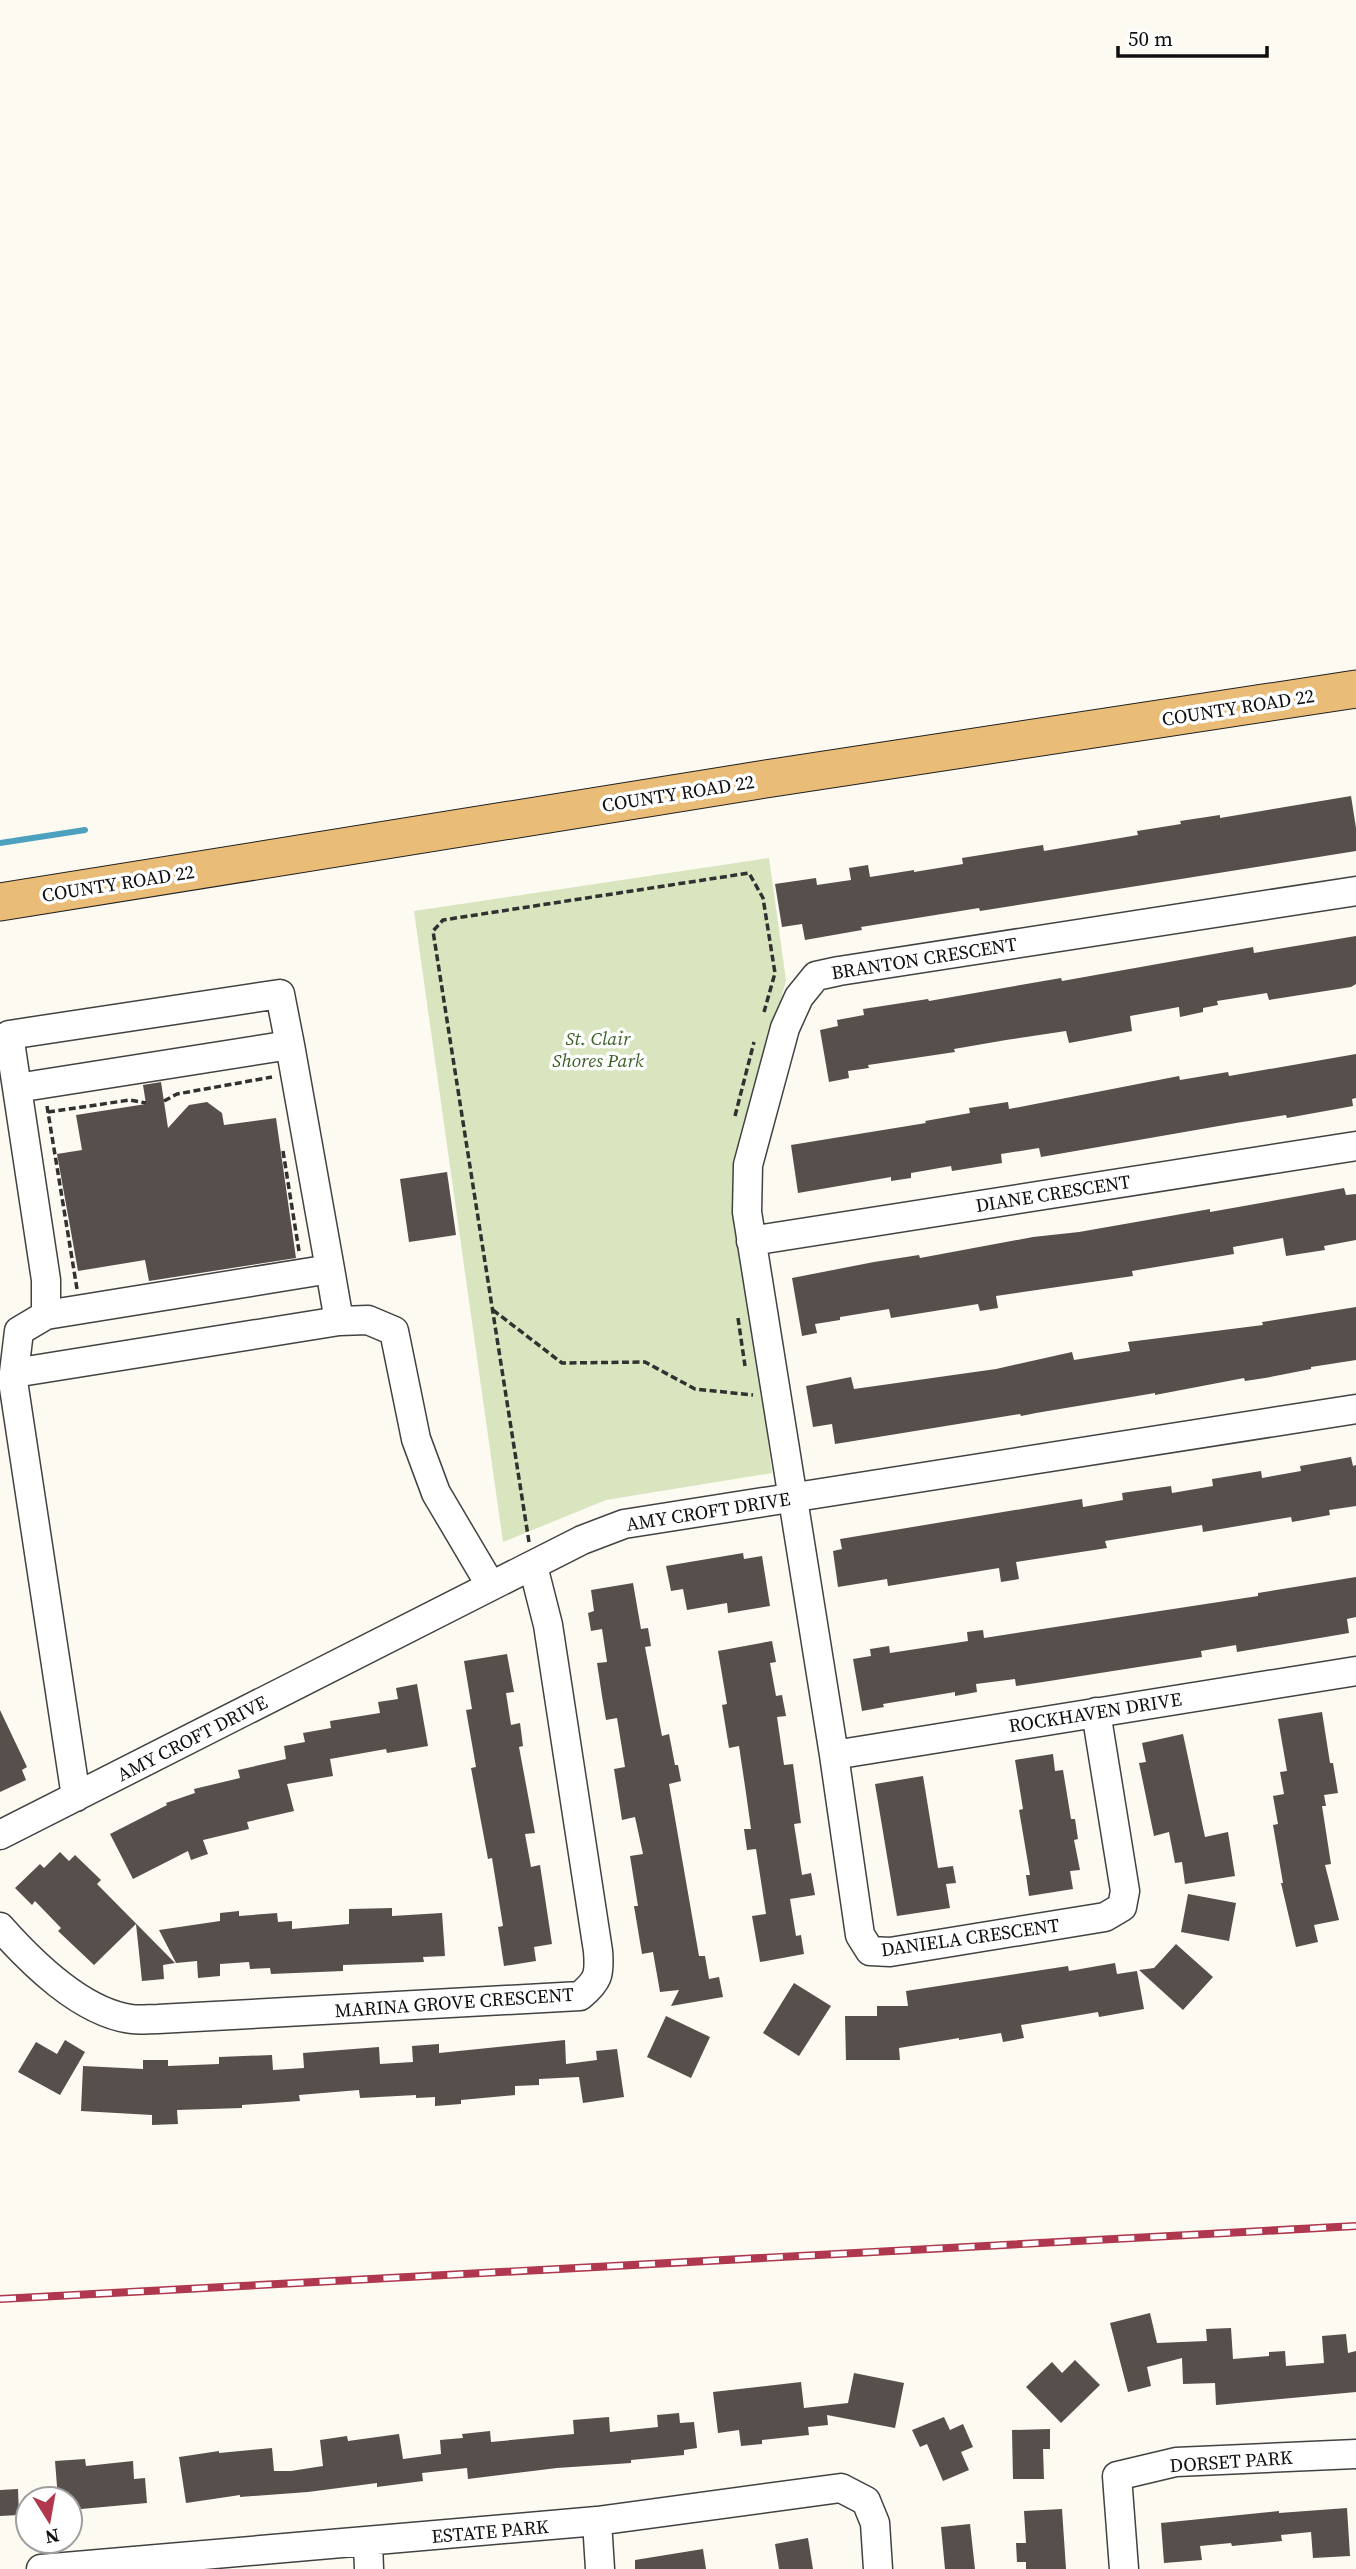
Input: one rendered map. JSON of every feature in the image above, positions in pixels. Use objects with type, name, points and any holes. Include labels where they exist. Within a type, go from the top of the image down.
[{"type":"main road","name":"COUNTY ROAD 22","points":[[0,902],[772,778],[1356,689]]},
{"type":"street","name":"BRANTON CRESCENT","points":[[791,1498],[759,1400],[751,1241],[747,1212],[748,1165],[785,1028],[799,997],[817,976],[1356,891]]},
{"type":"street","points":[[46,1315],[46,1280],[30,1086],[9,1035],[280,994],[278,1047],[283,1075],[330,1269],[339,1321]]},
{"type":"street","points":[[30,1086],[278,1047]]},
{"type":"street","name":"DIANE CRESCENT","points":[[751,1241],[1356,1146]]},
{"type":"street","points":[[76,1797],[13,1381],[19,1331],[46,1315],[330,1269]]},
{"type":"street","points":[[14,1373],[339,1321],[368,1320],[394,1331],[416,1439],[432,1482],[491,1586]]},
{"type":"street","name":"AMY CROFT DRIVE","points":[[0,1835],[582,1540],[624,1524],[1356,1409]]},
{"type":"street","name":"DANIELA CRESCENT","points":[[791,1498],[834,1755],[860,1935],[870,1951],[903,1950],[1105,1917],[1122,1907],[1125,1891],[1096,1712]]},
{"type":"street","name":"MARINA GROVE CRESCENT","points":[[0,1927],[55,1981],[79,1999],[129,2018],[158,2019],[580,1996],[593,1985],[599,1971],[598,1951],[548,1625],[533,1566]]},
{"type":"street","name":"ROCKHAVEN DRIVE","points":[[834,1755],[1356,1671]]},
{"type":"street","name":"DORSET PARK","points":[[1124,2569],[1117,2476],[1175,2462],[1356,2454]]},
{"type":"street","name":"ESTATE PARK","points":[[41,2569],[368,2556],[841,2488],[866,2501],[875,2523],[878,2569]]},
{"type":"street","points":[[597,2521],[600,2569]]},
{"type":"path","points":[[533,1566],[433,931],[443,920],[749,873],[763,898],[775,973],[760,1024]]},
{"type":"path","points":[[733,1124],[756,1037]]},
{"type":"path","points":[[163,1101],[177,1094],[283,1075],[278,1047]]},
{"type":"path","points":[[30,1086],[48,1112],[80,1310]]},
{"type":"path","points":[[48,1112],[130,1100],[146,1103]]},
{"type":"path","points":[[281,1142],[303,1274]]},
{"type":"path","points":[[493,1310],[562,1363],[645,1362],[695,1389],[759,1400]]},
{"type":"path","points":[[737,1310],[746,1371]]},
{"type":"path","points":[[748,1383],[759,1400]]},
{"type":"green space","name":"St. Clair Shores Park","points":[[769,858],[786,980],[735,1175],[772,1473],[606,1500],[503,1542],[414,911]]},
{"type":"building","points":[[1351,796],[1356,851],[980,911],[979,908],[861,927],[862,930],[805,940],[802,924],[782,927],[775,884],[816,878],[817,885],[851,880],[849,868],[868,865],[870,877],[914,872],[963,864],[962,858],[1043,845],[1044,851],[1138,835],[1137,831],[1181,824],[1180,821],[1220,815],[1220,818]]},
{"type":"building","points":[[1356,936],[1356,984],[1351,987],[1269,1000],[1267,993],[1217,1001],[1218,1005],[1203,1008],[1203,1012],[1180,1017],[1179,1007],[1130,1016],[1132,1031],[1069,1043],[1066,1031],[1006,1040],[954,1049],[955,1052],[868,1065],[869,1068],[848,1071],[849,1078],[829,1082],[820,1030],[838,1026],[837,1020],[864,1015],[863,1009],[928,999],[929,1001],[1061,978],[1062,981],[1253,947],[1254,953]]},
{"type":"building","points":[[1356,1054],[1356,1098],[1352,1099],[1353,1106],[1041,1157],[1039,1148],[1001,1154],[1002,1163],[952,1171],[951,1166],[911,1173],[911,1178],[891,1181],[891,1177],[798,1193],[791,1145],[926,1123],[925,1121],[970,1113],[969,1108],[1008,1102],[1009,1109],[1179,1076],[1180,1080],[1228,1072],[1229,1076]]},
{"type":"building","points":[[161,1082],[168,1128],[189,1105],[207,1102],[222,1113],[224,1125],[276,1118],[296,1258],[149,1281],[145,1260],[78,1271],[57,1154],[82,1150],[76,1115],[146,1104],[143,1085]]},
{"type":"building","points":[[447,1172],[456,1235],[409,1242],[400,1179]]},
{"type":"building","points":[[1344,1188],[1346,1195],[1356,1194],[1356,1240],[1324,1246],[1325,1250],[1286,1256],[1283,1238],[1233,1247],[1234,1254],[1132,1271],[1133,1276],[996,1296],[998,1308],[980,1311],[978,1304],[891,1318],[889,1309],[815,1324],[817,1333],[802,1336],[792,1278],[874,1262],[919,1255],[920,1258],[1033,1237],[1079,1232],[1210,1209],[1210,1212]]},
{"type":"building","points":[[1356,1307],[1356,1360],[1265,1378],[1245,1381],[1244,1378],[1155,1395],[835,1444],[832,1424],[813,1427],[806,1386],[851,1377],[854,1389],[996,1369],[1072,1352],[1074,1360],[1130,1351],[1128,1342],[1263,1325],[1262,1322]]},
{"type":"building","points":[[1351,1457],[1353,1466],[1356,1465],[1356,1506],[1329,1510],[1330,1515],[1292,1522],[1291,1517],[1203,1532],[1202,1525],[1105,1541],[1107,1548],[1016,1562],[1019,1579],[1001,1582],[999,1568],[888,1586],[887,1579],[838,1587],[833,1551],[842,1549],[840,1539],[1082,1499],[1083,1507],[1123,1500],[1122,1493],[1171,1486],[1172,1493],[1213,1486],[1212,1479],[1261,1471],[1262,1478],[1301,1471],[1300,1466]]},
{"type":"building","points":[[743,1553],[744,1559],[762,1556],[770,1606],[728,1613],[727,1603],[687,1610],[683,1589],[671,1591],[666,1566]]},
{"type":"building","points":[[1356,1577],[1356,1617],[1347,1619],[1349,1633],[1237,1652],[1236,1645],[1201,1651],[1202,1657],[1016,1686],[1015,1679],[976,1684],[977,1692],[955,1696],[955,1692],[883,1704],[884,1707],[862,1711],[853,1659],[871,1656],[870,1649],[889,1646],[890,1653],[968,1641],[967,1632],[983,1630],[984,1638],[1258,1596],[1258,1593]]},
{"type":"building","points":[[633,1583],[641,1629],[648,1628],[651,1646],[645,1647],[662,1736],[669,1734],[681,1781],[669,1784],[699,1956],[705,1956],[709,1979],[719,1977],[723,1997],[671,2006],[679,1990],[660,1992],[653,1952],[642,1954],[634,1906],[638,1906],[630,1856],[643,1854],[635,1817],[622,1820],[614,1769],[625,1767],[617,1718],[606,1720],[597,1663],[607,1662],[602,1629],[591,1631],[588,1613],[594,1611],[591,1590]]},
{"type":"building","points":[[772,1641],[776,1662],[770,1663],[776,1696],[782,1695],[786,1716],[777,1717],[784,1765],[793,1764],[801,1823],[794,1824],[802,1875],[811,1873],[815,1895],[790,1899],[796,1936],[801,1935],[804,1954],[760,1962],[752,1916],[766,1914],[756,1849],[747,1850],[744,1829],[751,1829],[746,1793],[739,1746],[729,1748],[722,1705],[727,1704],[718,1651]]},
{"type":"building","points":[[507,1654],[514,1692],[506,1693],[511,1725],[520,1723],[523,1746],[519,1747],[535,1833],[525,1834],[531,1867],[540,1865],[552,1944],[534,1947],[536,1961],[504,1966],[498,1927],[503,1926],[492,1858],[488,1859],[471,1768],[476,1767],[466,1710],[472,1709],[464,1661]]},
{"type":"building","points":[[417,1684],[428,1746],[387,1753],[386,1749],[330,1759],[333,1776],[287,1784],[294,1811],[247,1822],[249,1829],[203,1840],[208,1854],[191,1860],[188,1851],[133,1879],[110,1834],[167,1805],[166,1803],[195,1793],[194,1789],[240,1778],[238,1770],[286,1759],[284,1746],[305,1742],[303,1733],[331,1728],[330,1721],[380,1713],[378,1702],[398,1699],[396,1688]]},
{"type":"building","points":[[0,1710],[27,1767],[22,1770],[26,1780],[0,1792]]},
{"type":"building","points":[[1322,1712],[1338,1793],[1324,1795],[1326,1806],[1322,1806],[1331,1864],[1325,1865],[1339,1920],[1314,1925],[1318,1942],[1296,1947],[1281,1883],[1273,1825],[1278,1824],[1273,1796],[1284,1794],[1280,1772],[1287,1771],[1278,1719]]},
{"type":"building","points":[[1183,1734],[1205,1837],[1228,1832],[1235,1876],[1185,1884],[1182,1862],[1175,1863],[1169,1832],[1154,1836],[1139,1763],[1146,1762],[1142,1743]]},
{"type":"building","points":[[1053,1754],[1055,1771],[1063,1770],[1071,1819],[1075,1819],[1078,1839],[1074,1840],[1080,1870],[1070,1871],[1073,1889],[1029,1896],[1026,1875],[1030,1875],[1019,1810],[1023,1809],[1015,1760]]},
{"type":"building","points":[[923,1776],[938,1868],[953,1866],[956,1883],[946,1884],[950,1908],[897,1916],[875,1784]]},
{"type":"building","points":[[60,1852],[69,1861],[75,1855],[101,1880],[97,1884],[175,1963],[163,1965],[164,1979],[142,1981],[136,1924],[94,1965],[58,1931],[61,1928],[35,1901],[32,1905],[15,1888],[40,1864],[44,1868]]},
{"type":"building","points":[[1188,1894],[1236,1903],[1229,1941],[1181,1932]]},
{"type":"building","points":[[392,1908],[392,1916],[442,1913],[445,1956],[423,1957],[424,1962],[343,1965],[343,1971],[271,1974],[270,1968],[250,1969],[249,1962],[220,1964],[220,1976],[198,1978],[197,1961],[176,1963],[159,1930],[220,1921],[220,1913],[239,1911],[239,1916],[277,1913],[278,1922],[292,1921],[292,1929],[349,1924],[349,1909]]},
{"type":"building","points":[[1176,1944],[1213,1977],[1183,2010],[1139,1970],[1154,1968]]},
{"type":"building","points":[[1115,1963],[1117,1974],[1137,1971],[1144,2009],[1099,2017],[1098,2012],[1021,2025],[1024,2038],[1003,2042],[1001,2033],[899,2048],[900,2060],[846,2060],[845,2016],[877,2016],[877,2006],[908,2006],[906,1991],[1068,1966],[1069,1971]]},
{"type":"building","points":[[794,1983],[831,2006],[799,2056],[763,2033]]},
{"type":"building","points":[[666,2016],[710,2037],[691,2078],[647,2057]]},
{"type":"building","points":[[65,2040],[85,2052],[60,2095],[18,2072],[36,2042],[57,2054]]},
{"type":"building","points":[[565,2040],[566,2064],[597,2060],[596,2051],[617,2049],[624,2097],[583,2103],[579,2077],[539,2079],[539,2085],[515,2086],[515,2095],[461,2100],[461,2104],[435,2106],[435,2097],[416,2098],[416,2095],[360,2098],[359,2090],[299,2095],[300,2101],[242,2105],[242,2108],[177,2110],[178,2124],[152,2125],[152,2115],[81,2111],[83,2066],[143,2069],[143,2060],[168,2060],[168,2066],[219,2064],[219,2057],[272,2055],[273,2070],[304,2068],[303,2053],[379,2047],[380,2064],[413,2062],[412,2046],[439,2044],[439,2053]]},
{"type":"building","points":[[1150,2313],[1157,2343],[1207,2341],[1206,2329],[1231,2328],[1233,2359],[1269,2356],[1269,2352],[1285,2351],[1286,2366],[1324,2363],[1322,2336],[1346,2334],[1348,2353],[1356,2351],[1356,2392],[1216,2405],[1215,2383],[1183,2384],[1182,2358],[1147,2367],[1151,2386],[1128,2392],[1110,2323]]},
{"type":"building","points":[[1075,2360],[1100,2385],[1061,2423],[1026,2387],[1052,2362],[1062,2373]]},
{"type":"building","points":[[854,2373],[904,2383],[895,2428],[827,2415],[828,2425],[808,2427],[809,2435],[762,2440],[762,2444],[741,2446],[739,2430],[718,2433],[713,2392],[801,2382],[804,2408],[848,2403]]},
{"type":"building","points":[[679,2413],[680,2423],[694,2422],[697,2448],[684,2450],[684,2455],[468,2479],[467,2468],[422,2473],[423,2481],[377,2487],[377,2483],[308,2492],[240,2495],[186,2503],[179,2457],[219,2451],[272,2448],[274,2471],[291,2471],[323,2466],[320,2440],[347,2436],[348,2441],[399,2434],[403,2459],[441,2454],[440,2440],[463,2438],[462,2434],[490,2431],[491,2442],[574,2434],[573,2420],[609,2417],[610,2432],[658,2427],[657,2415]]},
{"type":"building","points":[[944,2417],[950,2430],[963,2424],[973,2447],[961,2452],[969,2470],[943,2481],[927,2444],[920,2447],[912,2430]]},
{"type":"building","points":[[1050,2429],[1050,2449],[1043,2449],[1044,2479],[1013,2479],[1012,2430]]},
{"type":"building","points":[[85,2459],[86,2466],[133,2461],[134,2479],[145,2478],[147,2503],[84,2509],[84,2485],[57,2485],[55,2461]]},
{"type":"building","points":[[14,2489],[14,2515],[0,2516],[0,2490]]},
{"type":"building","points":[[1347,2508],[1350,2556],[1313,2558],[1311,2532],[1281,2535],[1282,2541],[1200,2546],[1202,2560],[1164,2563],[1161,2523],[1279,2511]]},
{"type":"building","points":[[1062,2509],[1066,2569],[1026,2569],[1026,2562],[1017,2562],[1016,2543],[1026,2543],[1024,2511]]},
{"type":"building","points":[[970,2524],[975,2569],[945,2569],[941,2527]]},
{"type":"building","points":[[808,2538],[813,2569],[779,2569],[775,2544]]},
{"type":"building","points":[[703,2549],[706,2569],[635,2569],[635,2560]]},
{"type":"waterway","points":[[0,843],[85,830]]},
{"type":"railway","points":[[0,2299],[1356,2226]]}]
